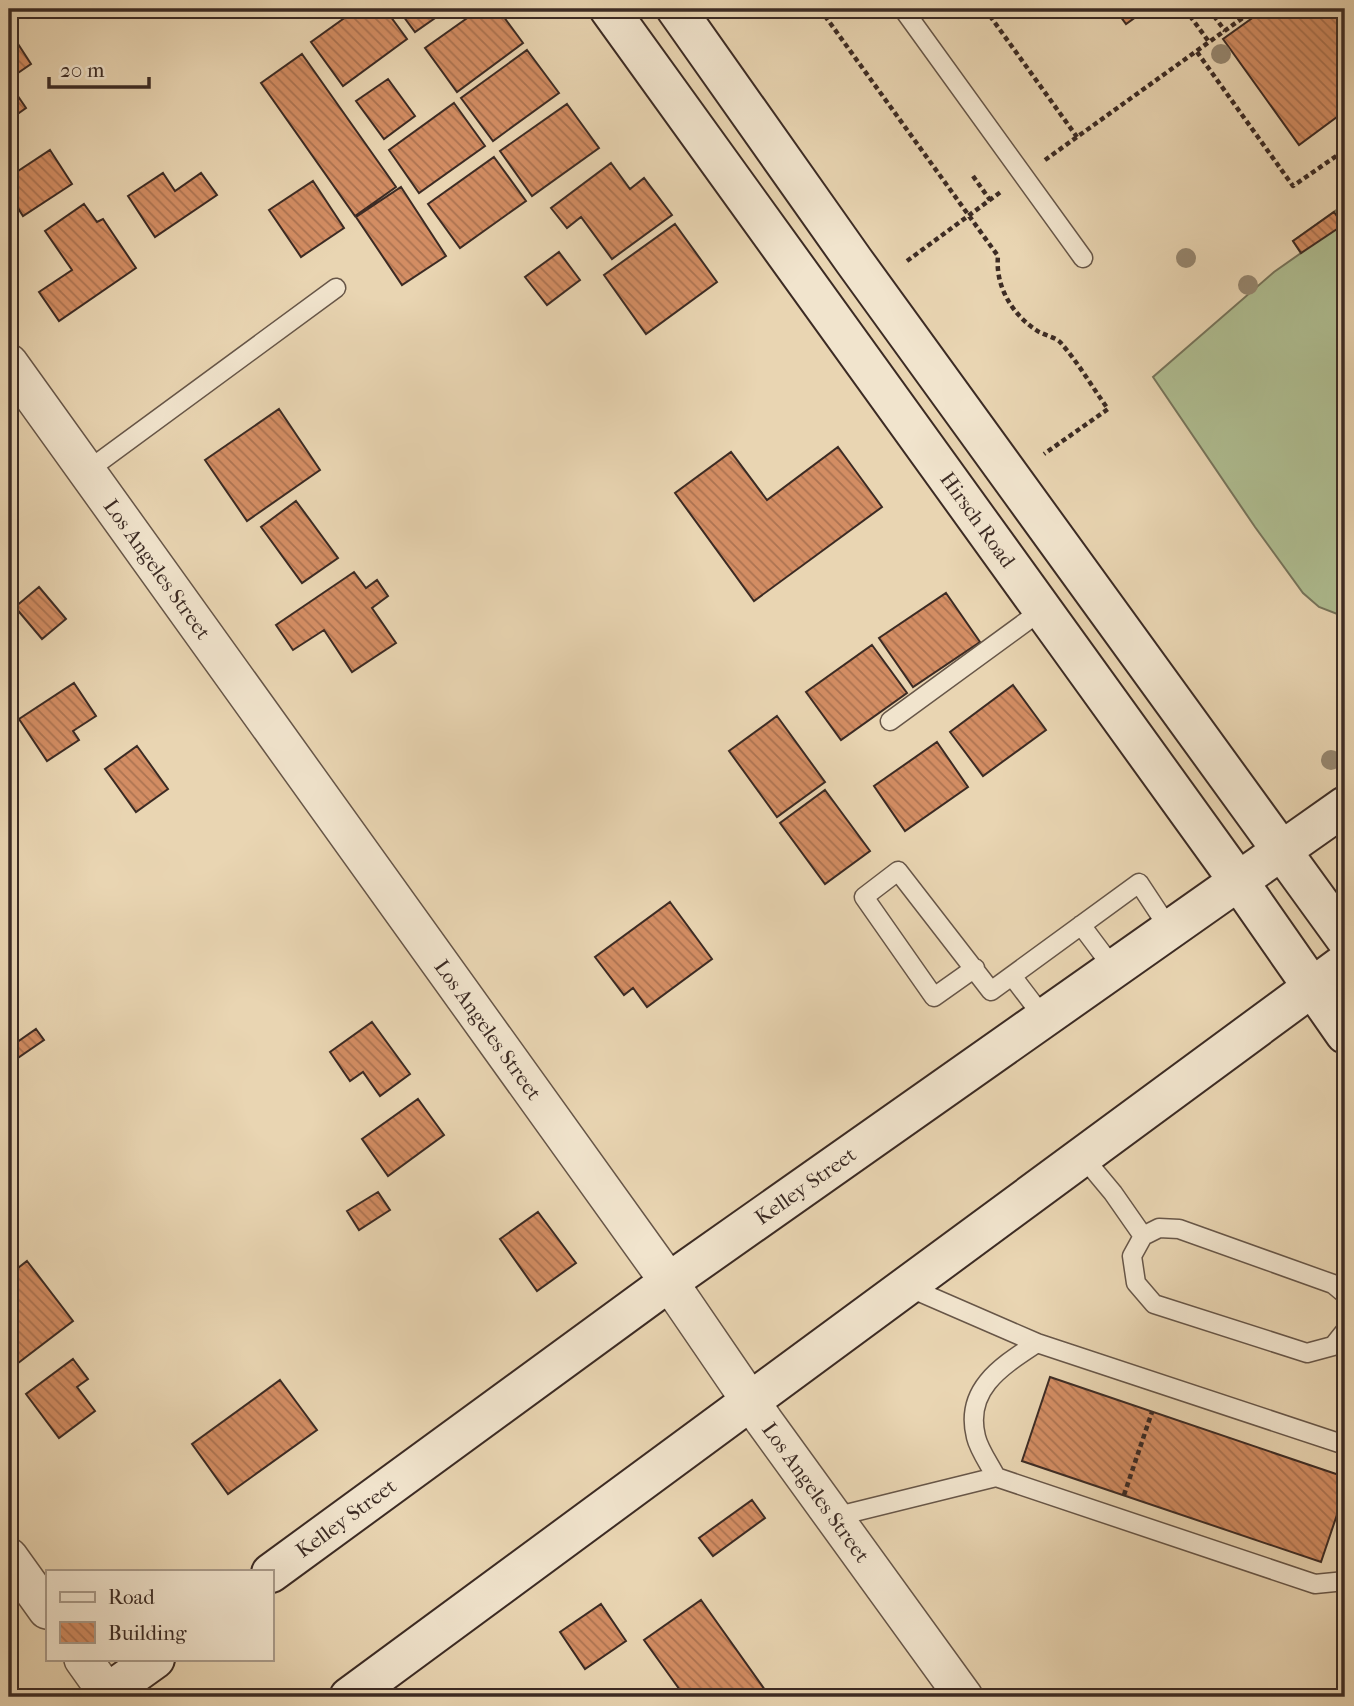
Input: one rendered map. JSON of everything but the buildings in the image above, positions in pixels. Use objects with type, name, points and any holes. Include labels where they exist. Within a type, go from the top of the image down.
[{"type":"main road","name":"Hirsch Road","points":[[609,9],[1239,881],[1345,1034]]},
{"type":"main road","points":[[676,9],[925,359],[1345,938]]},
{"type":"main road","points":[[881,389],[925,359]]},
{"type":"main road","name":"Kelley Street","points":[[273,1572],[668,1282],[1345,806]]},
{"type":"main road","points":[[349,1697],[1345,964]]},
{"type":"main road","points":[[107,1696],[154,1660]]},
{"type":"street","name":"Los Angeles Street","points":[[9,363],[964,1697]]},
{"type":"street","points":[[9,1557],[46,1609]]},
{"type":"street","points":[[84,1660],[107,1696]]},
{"type":"lane","points":[[903,9],[1083,258]]},
{"type":"lane","points":[[87,471],[336,288]]},
{"type":"lane","points":[[890,721],[1042,610]]},
{"type":"lane","points":[[975,968],[934,997],[864,897],[898,872],[975,968],[991,991],[1139,883],[1170,930]]},
{"type":"lane","points":[[1082,925],[1114,969]]},
{"type":"lane","points":[[1012,976],[1044,1018]]},
{"type":"lane","points":[[1083,1157],[1113,1193],[1143,1236]]},
{"type":"lane","points":[[1345,1294],[1333,1284],[1178,1229],[1159,1228],[1143,1236],[1132,1256],[1136,1283],[1154,1304],[1307,1353],[1333,1346],[1345,1331]]},
{"type":"lane","points":[[908,1287],[1037,1343],[1345,1446]]},
{"type":"lane","points":[[996,1477],[976,1438],[973,1407],[997,1369],[1037,1343]]},
{"type":"lane","points":[[834,1517],[996,1477],[1315,1584],[1345,1581]]},
{"type":"path","points":[[820,9],[998,256],[1000,282],[1013,308],[1037,331],[1058,339],[1108,409],[1044,454]]},
{"type":"path","points":[[985,9],[1077,137]]},
{"type":"path","points":[[1185,9],[1209,42]]},
{"type":"path","points":[[1209,9],[1225,31]]},
{"type":"path","points":[[1041,163],[1255,9]]},
{"type":"path","points":[[1197,52],[1293,186],[1345,150]]},
{"type":"path","points":[[973,176],[990,200]]},
{"type":"path","points":[[907,261],[1007,187]]},
{"type":"path","points":[[1124,1496],[1152,1412]]},
{"type":"green space","points":[[1345,204],[1345,617],[1319,607],[1303,593],[1153,377],[1274,272],[1301,253],[1293,241]]}]
